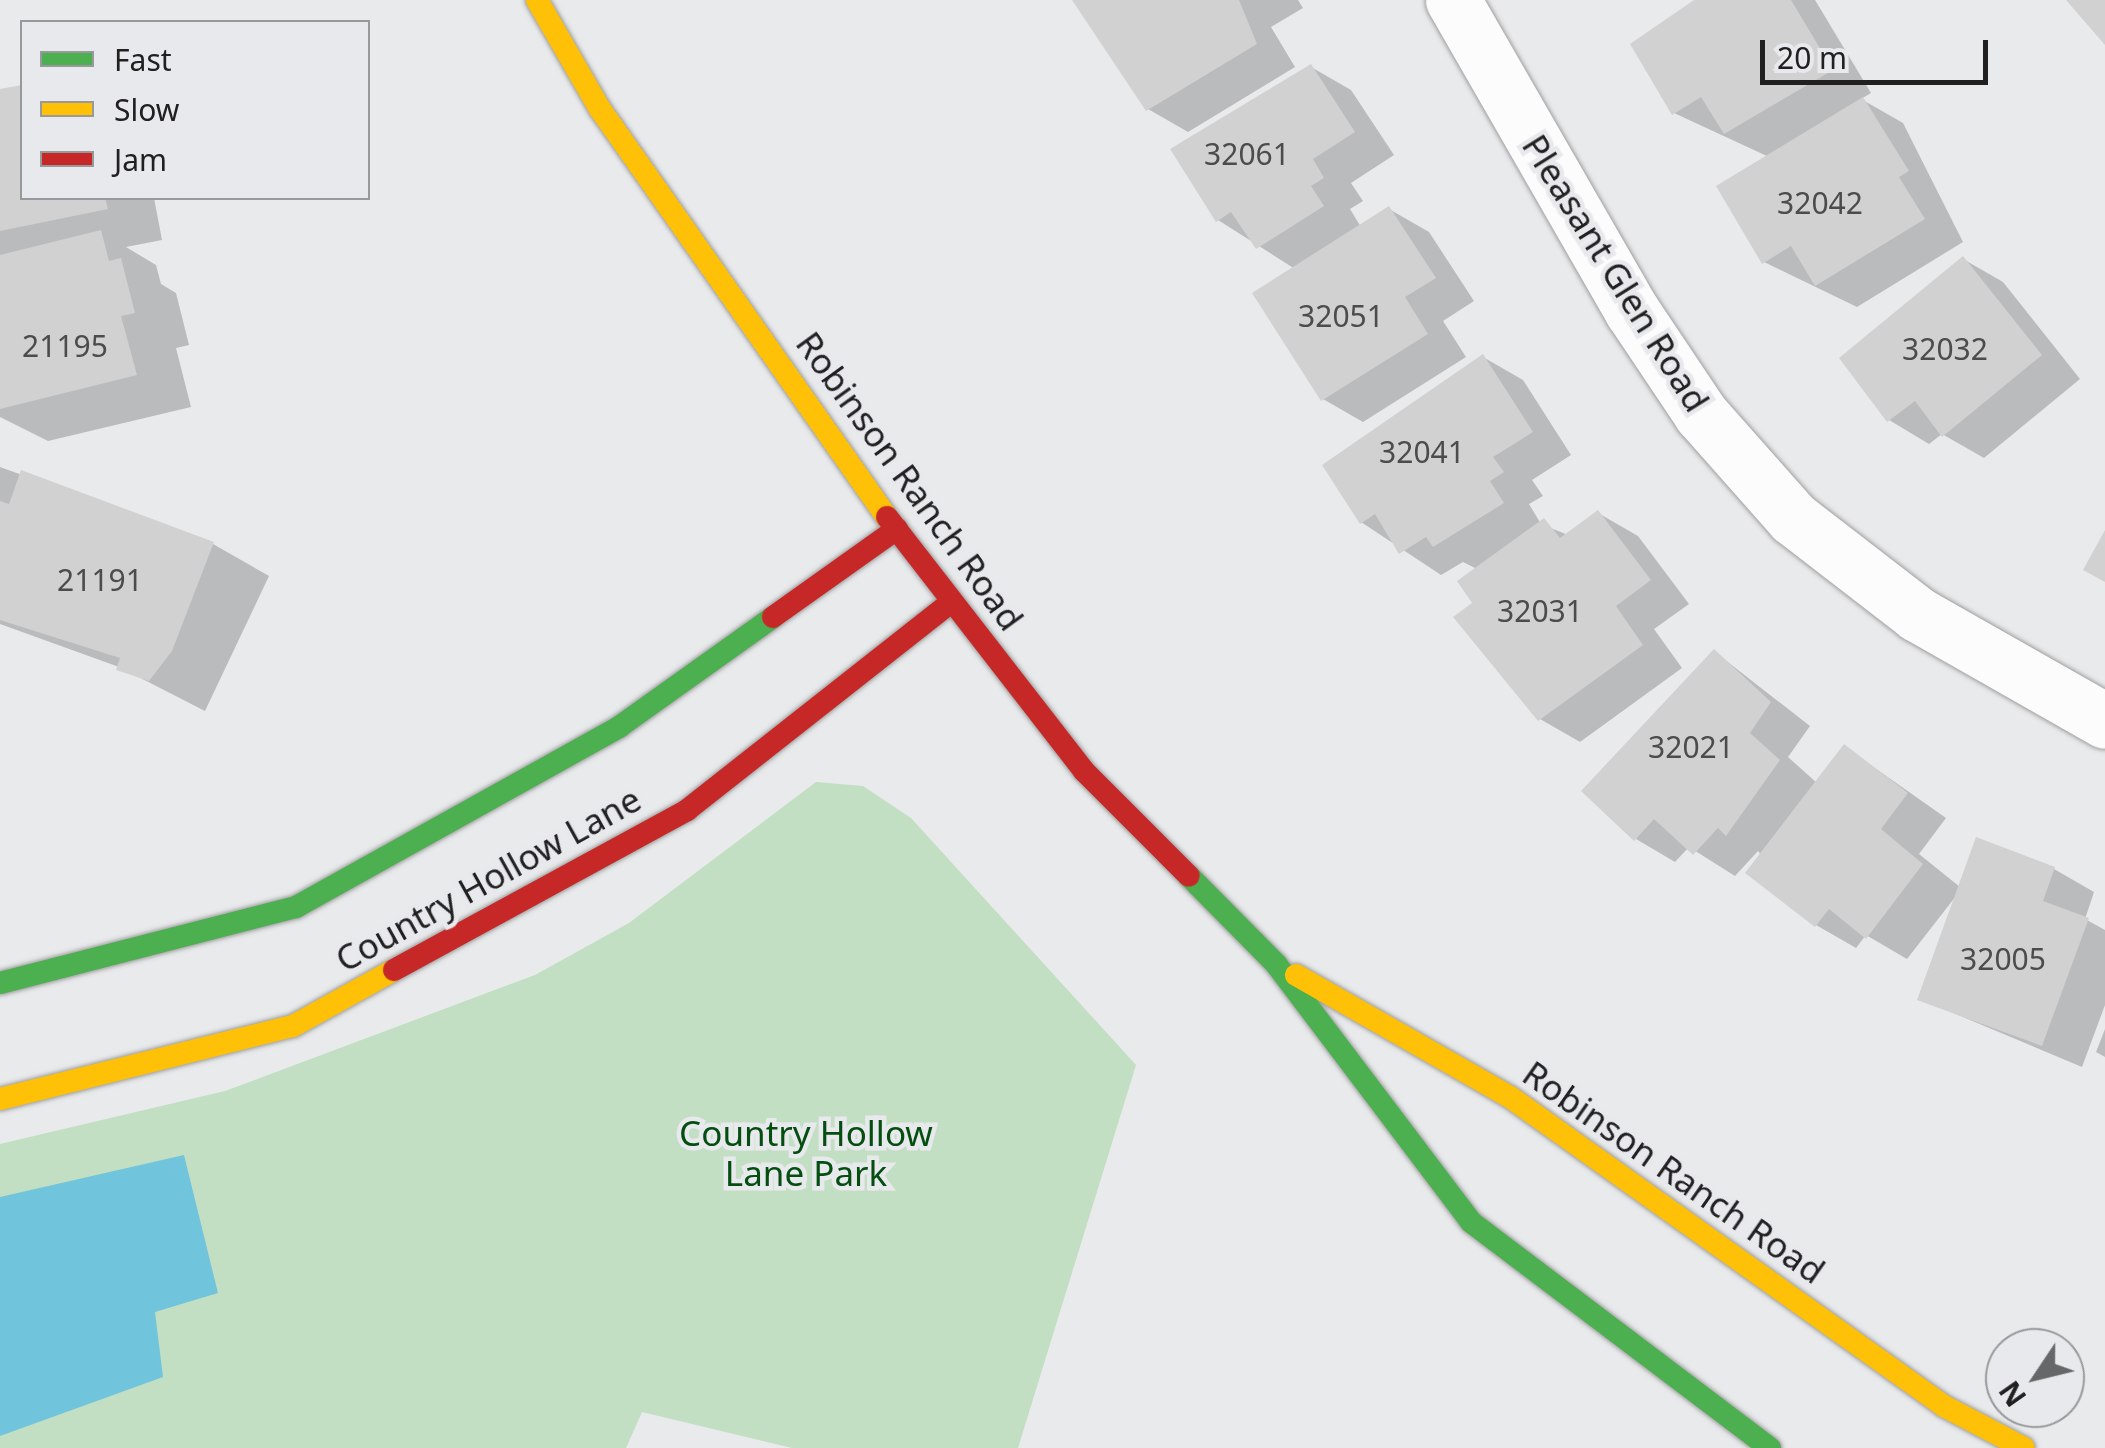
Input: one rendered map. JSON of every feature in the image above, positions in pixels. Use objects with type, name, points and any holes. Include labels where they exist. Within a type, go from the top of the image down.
[{"type":"street","name":"Robinson Ranch Road","points":[[537,0],[600,109],[896,529],[1084,771],[1276,964],[1471,1222],[1770,1448]]},
{"type":"street","name":"Pleasant Glen Road","points":[[1453,0],[1632,311],[1700,414],[1794,518],[1917,614],[2105,722]]},
{"type":"street","name":"Country Hollow Lane","points":[[0,984],[296,907],[619,728],[896,529]]},
{"type":"street","name":"Country Hollow Lane","points":[[0,1099],[293,1026],[688,810],[951,602]]},
{"type":"street","name":"Robinson Ranch Road","points":[[1276,964],[1510,1097],[1944,1406],[2024,1448]]},
{"type":"green space","name":"Country Hollow Lane Park","points":[[816,782],[863,786],[911,818],[1136,1065],[1018,1448],[792,1448],[642,1412],[626,1448],[0,1448],[0,1144],[225,1091],[535,975],[629,923]]},
{"type":"water","points":[[184,1155],[218,1293],[155,1312],[163,1377],[0,1436],[0,1197]]},
{"type":"building","points":[[1072,0],[1239,0],[1257,44],[1146,111]]},
{"type":"building","points":[[1694,0],[1791,0],[1833,70],[1724,134],[1701,97],[1672,115],[1630,44]]},
{"type":"building","points":[[2066,0],[2105,0],[2105,45]]},
{"type":"building","points":[[1311,64],[1355,132],[1313,159],[1324,178],[1311,186],[1324,206],[1256,249],[1231,212],[1216,222],[1170,149]]},
{"type":"building","points":[[20,85],[20,200],[106,200],[108,209],[0,231],[0,89]]},
{"type":"building","points":[[1863,97],[1909,171],[1899,177],[1925,219],[1815,286],[1791,246],[1762,264],[1716,186]]},
{"type":"building","points":[[1389,206],[1436,278],[1405,297],[1428,334],[1321,401],[1252,293]]},
{"type":"building","points":[[101,230],[109,261],[121,258],[135,313],[121,316],[137,375],[0,409],[0,255]]},
{"type":"building","points":[[1963,256],[2042,355],[1942,437],[1915,401],[1887,422],[1839,358]]},
{"type":"building","points":[[1483,354],[1533,432],[1493,457],[1504,472],[1490,481],[1504,503],[1433,547],[1426,537],[1399,554],[1375,514],[1360,524],[1322,465]]},
{"type":"building","points":[[21,470],[214,542],[172,651],[149,681],[116,670],[120,658],[0,620],[0,501],[9,504]]},
{"type":"building","points":[[1598,510],[1651,580],[1616,606],[1643,645],[1538,721],[1453,617],[1472,603],[1457,581],[1544,518],[1560,538]]},
{"type":"building","points":[[2105,530],[2105,582],[2083,570]]},
{"type":"building","points":[[1714,649],[1771,702],[1750,733],[1780,760],[1726,836],[1718,828],[1693,855],[1654,819],[1634,841],[1581,791]]},
{"type":"building","points":[[1844,744],[1908,793],[1881,829],[1923,864],[1866,939],[1829,909],[1815,927],[1745,873]]},
{"type":"building","points":[[1976,837],[2055,867],[2043,901],[2089,918],[2042,1046],[1917,1000]]},
{"type":"traffic: fast","points":[[0,983],[296,907],[619,727],[773,617]]},
{"type":"traffic: fast","points":[[1189,876],[1276,964],[1471,1222],[1770,1448]]},
{"type":"traffic: slow","points":[[537,0],[600,109],[887,517]]},
{"type":"traffic: slow","points":[[0,1099],[293,1026],[394,970]]},
{"type":"traffic: slow","points":[[1296,975],[1510,1097],[1944,1406],[2024,1448]]},
{"type":"traffic: jam","points":[[887,517],[1084,771],[1189,876]]},
{"type":"traffic: jam","points":[[773,617],[897,529]]},
{"type":"traffic: jam","points":[[394,970],[687,810],[951,602]]}]
